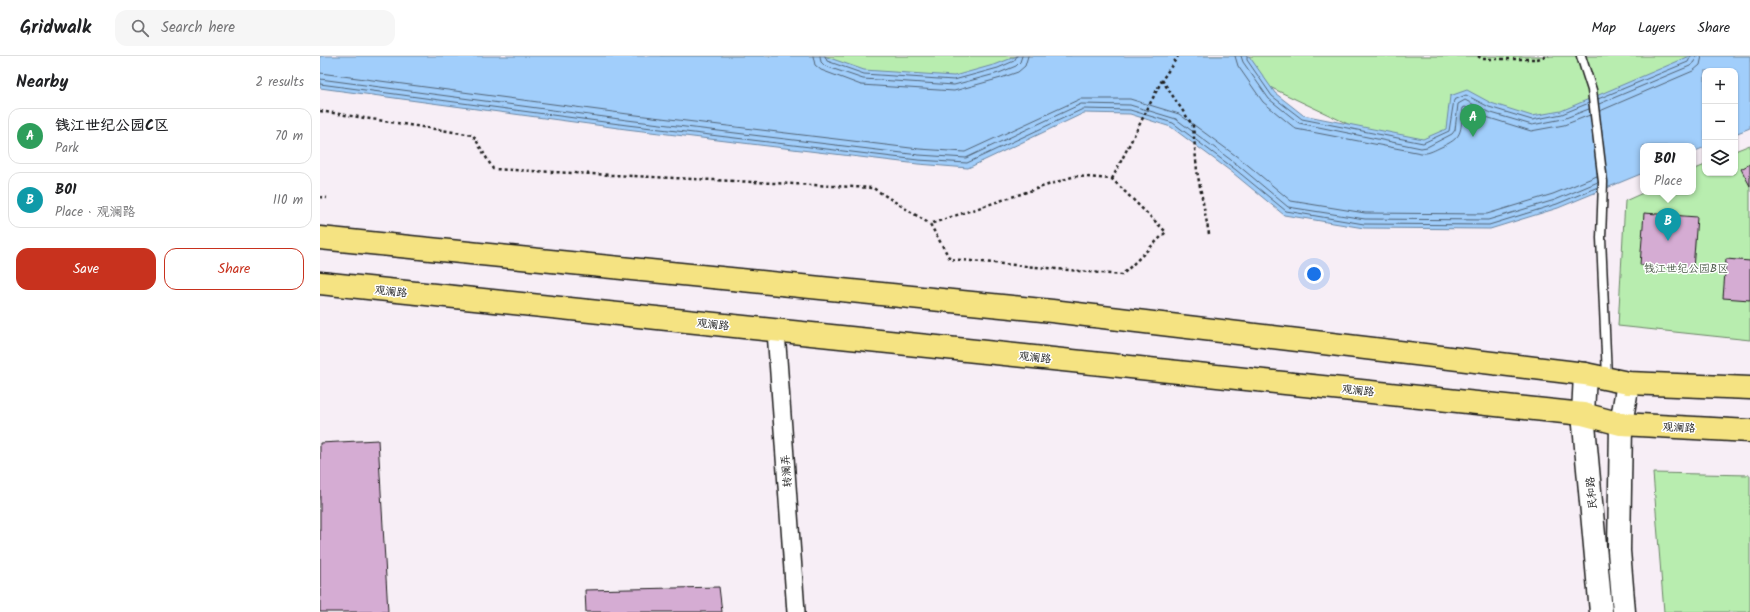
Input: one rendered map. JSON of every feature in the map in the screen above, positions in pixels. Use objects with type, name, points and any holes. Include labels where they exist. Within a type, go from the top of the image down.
[{"type":"main road","points":[[320,238],[1052,311],[1585,374],[1617,381],[1750,388]]},
{"type":"main road","name":"观澜路","points":[[320,283],[1583,414],[1621,424],[1750,431]]},
{"type":"main road","name":"民和路","points":[[1585,374],[1583,414],[1601,612]]},
{"type":"main road","points":[[1617,381],[1621,424],[1619,551],[1624,612]]},
{"type":"street","name":"转澜弄","points":[[776,331],[796,612]]},
{"type":"lane","points":[[1581,56],[1592,90],[1603,182],[1601,238],[1617,381]]},
{"type":"path","points":[[1112,179],[1162,80],[1178,56]]},
{"type":"path","points":[[1478,56],[1482,59],[1537,59],[1550,56]]},
{"type":"path","points":[[1162,80],[1193,126],[1197,171],[1209,234]]},
{"type":"path","points":[[320,111],[473,135],[493,169],[874,188],[930,224],[950,259],[1122,274],[1166,232],[1112,179],[1075,176],[930,224]]},
{"type":"path","points":[[320,197],[327,198]]},
{"type":"green space","points":[[660,56],[1071,56],[971,89]]},
{"type":"green space","points":[[1204,56],[1750,56],[1750,62],[1720,68],[1702,68],[1702,72],[1473,183]]},
{"type":"green space","name":"钱江世纪公园B区","points":[[1750,145],[1750,340],[1618,326],[1625,201],[1640,194],[1696,195],[1696,169],[1702,166],[1702,176],[1738,176],[1738,150]]},
{"type":"green space","points":[[1653,473],[1750,475],[1750,612],[1664,612]]},
{"type":"water","points":[[320,56],[824,56],[864,70],[954,76],[997,64],[1017,56],[1249,56],[1275,93],[1303,115],[1423,139],[1446,129],[1450,96],[1467,90],[1491,103],[1532,116],[1561,111],[1690,56],[1750,56],[1750,128],[1738,133],[1738,68],[1702,68],[1702,148],[1696,151],[1696,143],[1640,143],[1640,174],[1558,208],[1490,229],[1364,228],[1284,215],[1233,173],[1171,127],[1130,114],[1084,113],[968,168],[918,164],[626,129],[320,88]]},
{"type":"building","points":[[1750,164],[1750,186],[1741,169]]},
{"type":"building","points":[[1644,213],[1697,217],[1693,269],[1640,265]]},
{"type":"building","points":[[1726,259],[1750,261],[1750,300],[1723,298]]},
{"type":"building","points":[[378,440],[388,612],[320,612],[320,443]]},
{"type":"building","points":[[719,587],[722,612],[586,612],[585,590]]},
{"type":"place","name":"钱江世纪公园C区","points":[[1473,137]]},
{"type":"place","name":"B01","points":[[1668,241]]}]
